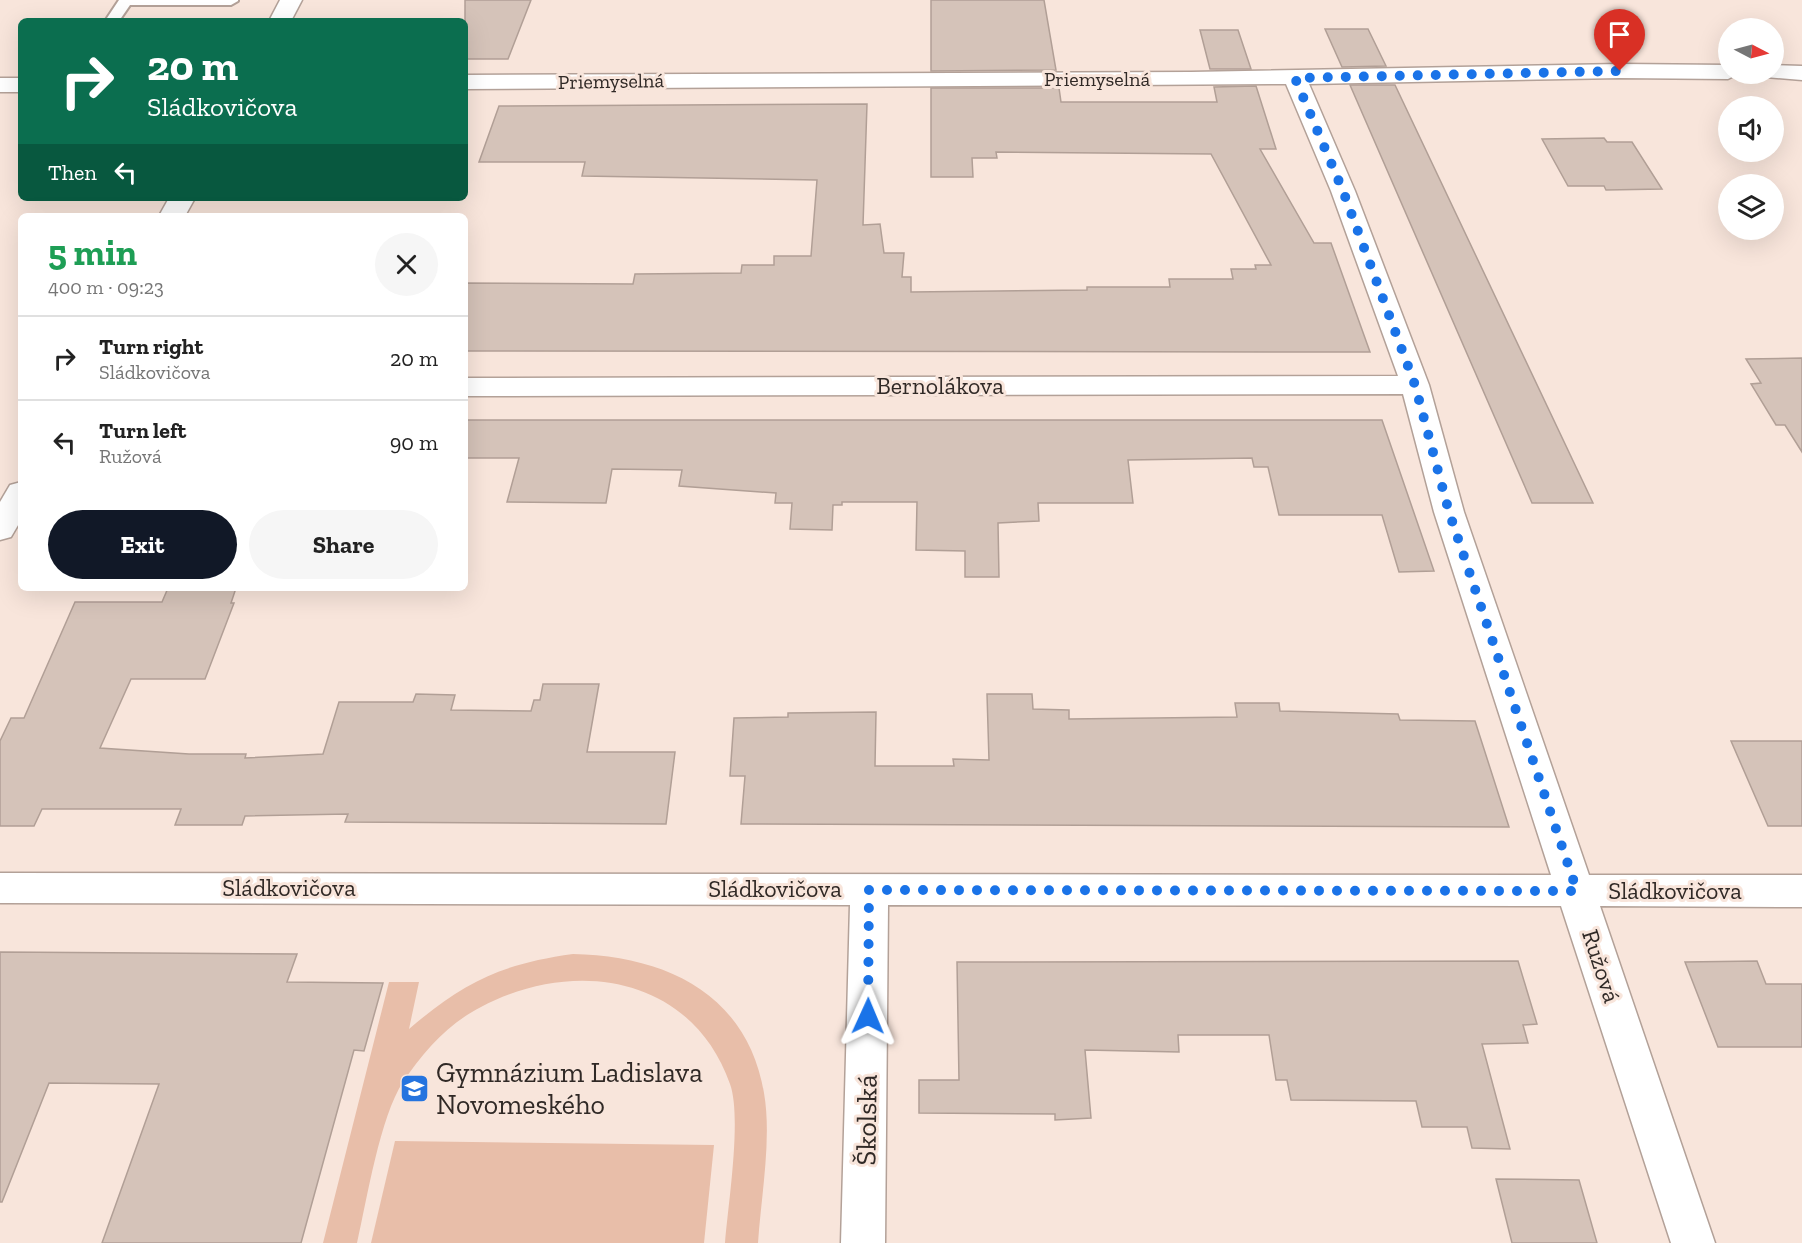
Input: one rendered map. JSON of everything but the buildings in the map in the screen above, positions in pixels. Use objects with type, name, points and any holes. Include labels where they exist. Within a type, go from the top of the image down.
[{"type":"street","points":[[282,18],[291,0]]},
{"type":"street","name":"Priemyselná","points":[[468,82],[1295,78],[1609,71],[1718,72]]},
{"type":"street","points":[[1784,72],[1802,73]]},
{"type":"street","name":"Ružová","points":[[1295,78],[1343,191],[1415,385],[1449,512],[1693,1243]]},
{"type":"street","points":[[0,85],[18,85]]},
{"type":"street","name":"Bernolákova","points":[[468,387],[1415,385]]},
{"type":"street","points":[[0,530],[18,497]]},
{"type":"street","name":"Sládkovičova","points":[[0,888],[1802,891]]},
{"type":"street","name":"Školská","points":[[863,1243],[869,890]]},
{"type":"lane","points":[[114,18],[126,1],[231,1]]},
{"type":"lane","points":[[221,18],[231,1]]},
{"type":"shaded area","points":[[573,954],[607,956],[639,962],[669,972],[697,987],[720,1006],[740,1029],[755,1058],[766,1111],[766,1148],[758,1243],[725,1243],[735,1117],[730,1084],[712,1048],[688,1019],[659,999],[626,986],[591,981],[554,983],[517,992],[469,1014],[438,1039],[411,1071],[395,1097],[375,1159],[357,1243],[323,1243],[389,982],[419,982],[409,1029],[448,999],[485,978],[525,963]]},
{"type":"shaded area","points":[[395,1141],[714,1145],[704,1243],[371,1243]]},
{"type":"place","name":"Gymnázium Ladislava Novomeského","points":[[415,1088]]},
{"type":"route","points":[[868,1016],[869,890],[1577,891],[1449,512],[1415,385],[1343,191],[1295,78],[1620,71]]}]
